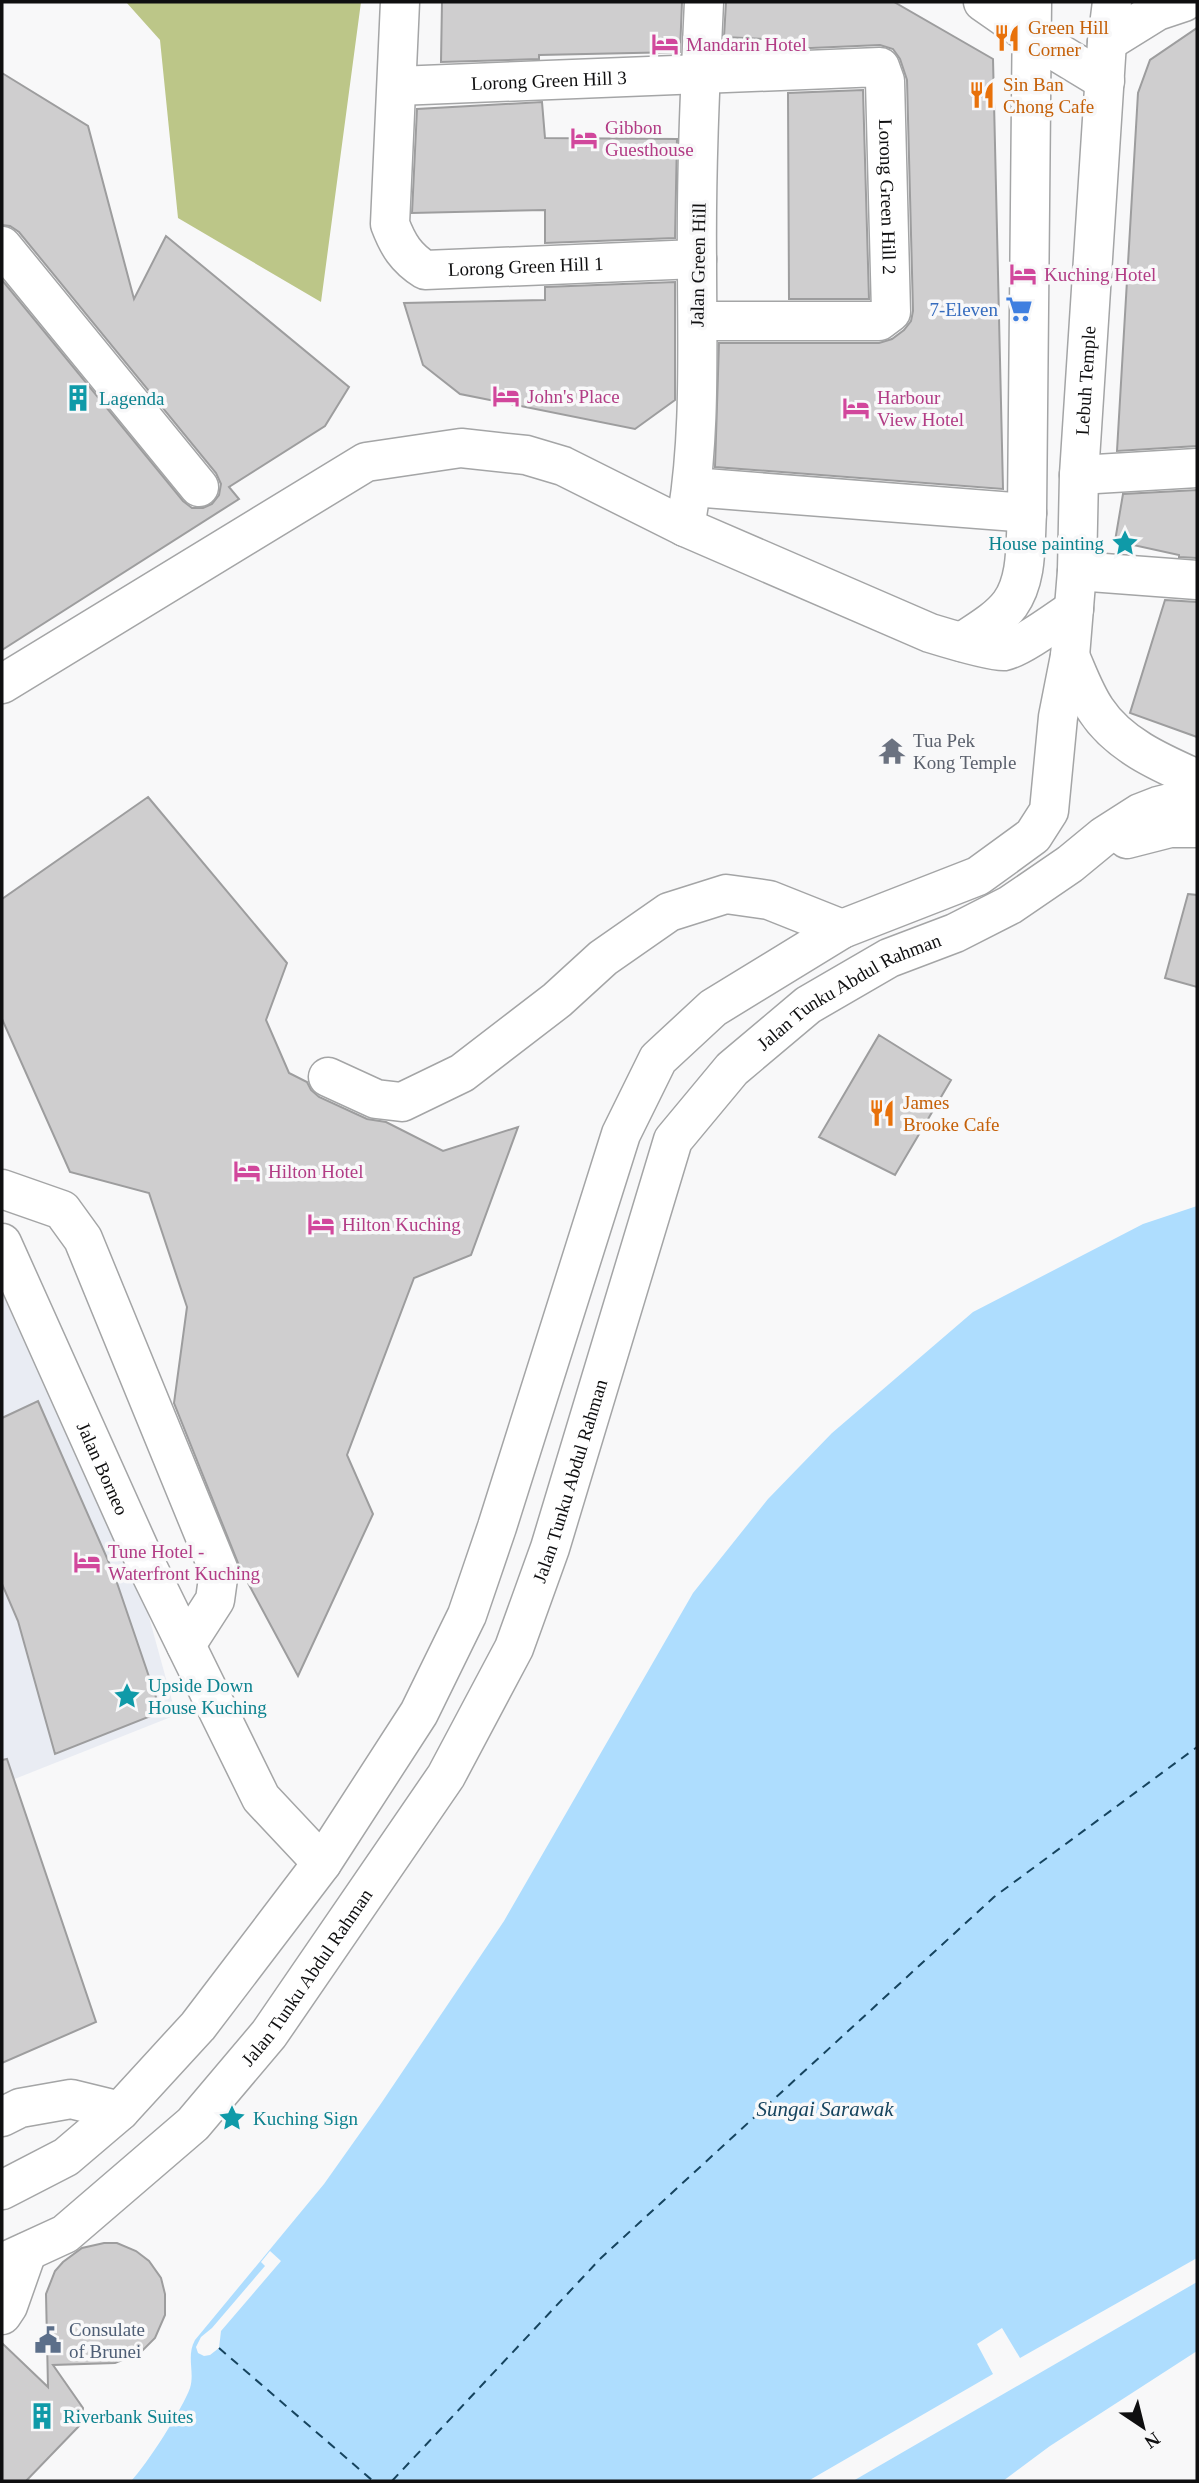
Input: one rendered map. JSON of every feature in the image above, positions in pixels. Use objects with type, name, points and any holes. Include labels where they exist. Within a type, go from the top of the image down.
[{"type":"main road","name":"Lorong Green Hill 1","points":[[400,2],[390,225],[397,243],[409,260],[425,270],[697,259]]},
{"type":"main road","name":"Jalan Green Hill","points":[[685,527],[692,487],[704,2]]},
{"type":"main road","points":[[983,2],[1032,18],[1105,81]]},
{"type":"main road","name":"Lebuh Temple","points":[[842,929],[978,876],[1033,836],[1049,811],[1058,718],[1070,656],[1074,609],[1079,475],[1107,42],[1112,2]]},
{"type":"main road","points":[[1107,42],[1157,11],[1184,2]]},
{"type":"main road","points":[[962,642],[991,622],[1010,604],[1024,571],[1027,513],[1032,18]]},
{"type":"main road","name":"Lorong Green Hill 2","points":[[698,321],[879,321],[891,312],[885,81],[880,67],[701,74]]},
{"type":"main road","name":"Lorong Green Hill 3","points":[[397,86],[701,74]]},
{"type":"main road","points":[[2,246],[199,487]]},
{"type":"main road","points":[[2,684],[366,462],[461,448],[526,455],[563,466],[685,527],[930,633],[962,642],[1004,651],[1037,635],[1074,609]]},
{"type":"main road","points":[[1079,475],[1197,468]]},
{"type":"main road","points":[[692,487],[1027,513]]},
{"type":"main road","points":[[1077,570],[1197,580]]},
{"type":"main road","points":[[1070,656],[1096,711],[1118,734],[1161,763],[1197,779]]},
{"type":"main road","name":"Jalan Tunku Abdul Rahman","points":[[15,2257],[65,2235],[193,2124],[269,2034],[446,1776],[514,1648],[528,1611],[550,1548],[673,1140],[732,1069],[808,1005],[890,958],[955,933],[1010,905],[1140,813],[1197,796]]},
{"type":"main road","points":[[1070,864],[1136,835],[1170,828],[1197,828]]},
{"type":"main road","points":[[328,1077],[376,1099],[402,1102],[472,1066],[557,1000],[603,958],[668,912],[726,894],[769,900],[842,929]]},
{"type":"main road","points":[[2,2190],[66,2157],[120,2111],[198,2026],[322,1863],[419,1713],[467,1615],[617,1146],[658,1059],[713,1008],[842,929]]},
{"type":"main road","points":[[2,1189],[62,1210],[83,1240],[219,1571],[215,1600],[186,1645]]},
{"type":"main road","name":"Jalan Borneo","points":[[2,1243],[147,1566],[261,1798],[322,1863]]},
{"type":"main road","points":[[2,2117],[20,2108],[71,2099],[120,2111]]},
{"type":"main road","points":[[2,2315],[8,2306],[15,2257]]},
{"type":"shaded area","points":[[2,1274],[133,1559],[176,1715],[2,1784]]},
{"type":"green space","points":[[126,2],[361,2],[321,302],[178,218],[160,40]]},
{"type":"water","name":"Sungai Sarawak","points":[[1197,1206],[1197,2351],[1050,2446],[1003,2481],[131,2481],[154,2450],[186,2397],[191,2382],[191,2352],[195,2340],[324,2184],[380,2105],[504,1921],[693,1593],[768,1499],[832,1433],[973,1312],[1143,1224]]},
{"type":"pier","points":[[270,2251],[281,2261],[221,2331],[219,2348],[210,2355],[198,2353],[196,2347],[201,2337],[212,2328],[265,2266],[261,2262]]},
{"type":"pier","points":[[1197,2258],[1197,2282],[853,2481],[808,2481],[993,2374],[977,2344],[1002,2328],[1020,2358]]},
{"type":"building","points":[[442,2],[682,2],[680,52],[539,55],[539,59],[441,62]]},
{"type":"building","points":[[726,2],[894,2],[993,59],[1003,489],[715,467],[719,343],[879,343],[892,339],[904,330],[911,321],[913,311],[907,80],[900,59],[893,49],[880,45],[788,49],[787,40],[724,37]]},
{"type":"building","points":[[1197,28],[1197,446],[1117,451],[1138,93],[1150,60]]},
{"type":"building","name":"Lagenda","points":[[2,73],[88,126],[134,299],[166,236],[349,387],[325,426],[229,487],[239,499],[2,650],[2,280],[183,501],[192,508],[203,508],[212,504],[219,495],[221,484],[216,473],[19,232],[10,226],[2,225]]},
{"type":"building","points":[[863,90],[869,299],[789,299],[788,93]]},
{"type":"building","points":[[542,102],[545,138],[677,139],[675,238],[545,243],[545,210],[412,213],[417,109]]},
{"type":"building","points":[[675,282],[675,400],[635,429],[460,394],[423,365],[404,303],[545,300],[545,287]]},
{"type":"building","points":[[1197,490],[1197,558],[1179,557],[1115,541],[1123,494]]},
{"type":"building","points":[[1165,600],[1197,602],[1197,737],[1130,713]]},
{"type":"building","name":"Hilton Kuching","points":[[148,797],[287,963],[266,1020],[289,1073],[307,1082],[319,1097],[367,1119],[386,1122],[443,1151],[518,1127],[471,1255],[414,1278],[347,1455],[373,1514],[298,1676],[240,1568],[174,1403],[187,1307],[149,1193],[70,1172],[2,1019],[2,899]]},
{"type":"building","points":[[1188,894],[1197,895],[1197,987],[1165,978]]},
{"type":"building","points":[[879,1035],[951,1080],[895,1175],[819,1137]]},
{"type":"building","points":[[38,1401],[114,1574],[161,1712],[55,1754],[18,1621],[2,1584],[2,1418]]},
{"type":"building","points":[[7,1759],[96,2022],[2,2063],[2,1760]]},
{"type":"building","points":[[117,2243],[136,2251],[149,2261],[161,2278],[165,2294],[165,2315],[155,2338],[140,2353],[115,2363],[53,2365],[83,2408],[81,2424],[26,2481],[2,2481],[2,2343],[48,2387],[46,2294],[55,2271],[63,2262],[82,2248]]},
{"type":"ferry route","points":[[392,2481],[601,2258],[994,1897],[1197,1747]]},
{"type":"ferry route","points":[[219,2348],[373,2481]]},
{"type":"place","name":"Green Hill Corner","points":[[1007,38]]},
{"type":"place","name":"Mandarin Hotel","points":[[665,44]]},
{"type":"place","name":"Sin Ban Chong Cafe","points":[[982,95]]},
{"type":"place","name":"Gibbon Guesthouse","points":[[584,138]]},
{"type":"place","name":"Kuching Hotel","points":[[1023,274]]},
{"type":"place","name":"7-Eleven","points":[[1019,309]]},
{"type":"place","name":"John's Place","points":[[506,396]]},
{"type":"place","name":"Lagenda","points":[[78,398]]},
{"type":"place","name":"Harbour View Hotel","points":[[856,408]]},
{"type":"place","name":"House painting","points":[[1125,543]]},
{"type":"place","name":"Tua Pek Kong Temple","points":[[892,751]]},
{"type":"place","name":"James Brooke Cafe","points":[[882,1113]]},
{"type":"place","name":"Hilton Hotel","points":[[247,1171]]},
{"type":"place","name":"Hilton Kuching","points":[[321,1224]]},
{"type":"place","name":"Tune Hotel - Waterfront Kuching","points":[[87,1562]]},
{"type":"place","name":"Upside Down House Kuching","points":[[127,1696]]},
{"type":"place","name":"Kuching Sign","points":[[232,2118]]},
{"type":"place","name":"Consulate of Brunei","points":[[48,2340]]},
{"type":"place","name":"Riverbank Suites","points":[[42,2416]]}]
